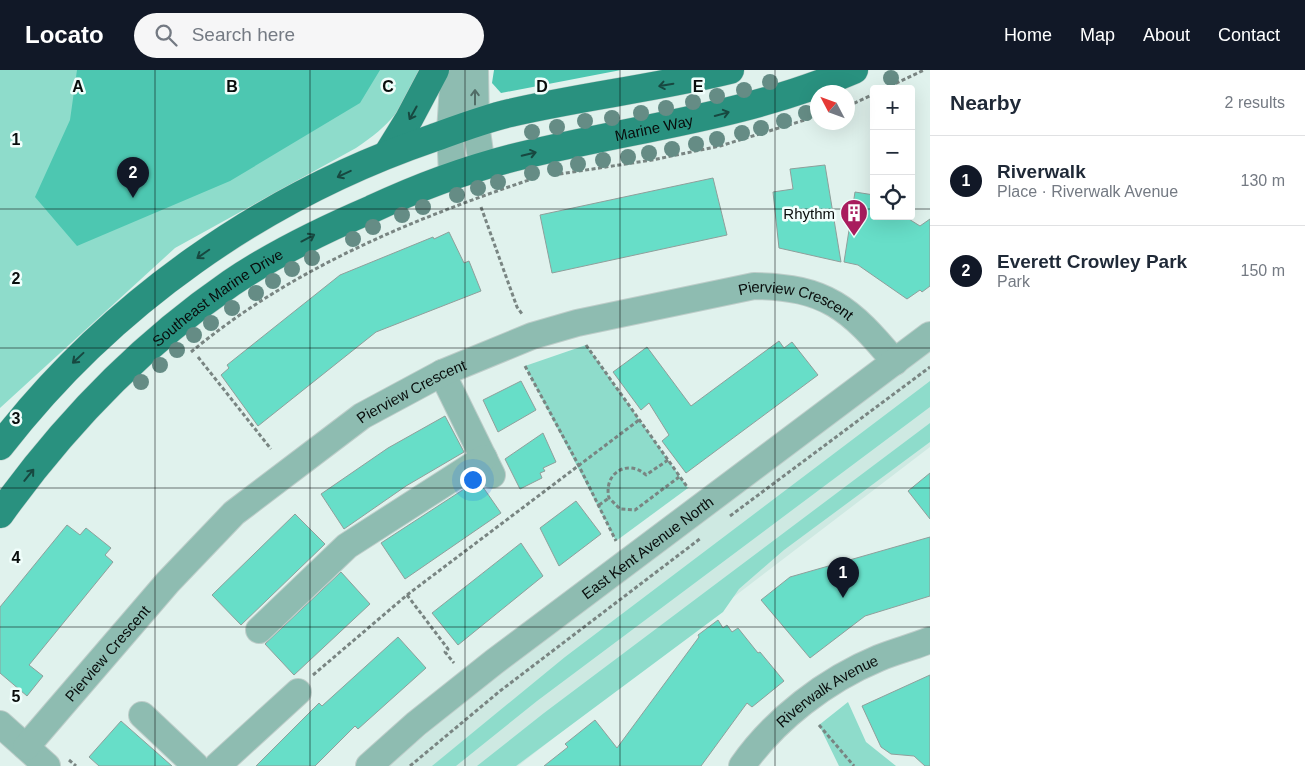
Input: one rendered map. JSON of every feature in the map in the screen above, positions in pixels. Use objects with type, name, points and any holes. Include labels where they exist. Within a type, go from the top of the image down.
[{"type":"main road","points":[[388,153],[410,119],[435,70]]},
{"type":"main road","points":[[0,446],[70,366],[132,308],[201,255],[297,196],[388,153],[509,114],[683,82],[730,70]]},
{"type":"main road","name":"Marine Way","points":[[452,174],[586,141],[713,116],[770,101],[854,70]]},
{"type":"main road","name":"Southeast Marine Drive","points":[[0,514],[27,476],[102,392],[140,356],[193,312],[232,283],[324,230],[452,174]]},
{"type":"street","points":[[452,174],[450,132],[454,70]]},
{"type":"street","points":[[475,70],[476,124],[482,166]]},
{"type":"street","name":"Pierview Crescent","points":[[26,747],[168,582],[234,513],[362,416],[442,373],[532,336],[571,325],[754,286],[781,287],[812,292],[839,305],[860,322],[895,362]]},
{"type":"street","name":"East Kent Avenue North","points":[[368,766],[416,724],[517,645],[930,335]]},
{"type":"street","points":[[259,630],[347,546],[488,466],[442,373]]},
{"type":"street","name":"Riverwalk Avenue","points":[[742,766],[758,743],[795,710],[839,678],[879,658],[930,640]]},
{"type":"street","points":[[217,766],[298,692]]},
{"type":"street","points":[[142,715],[196,766]]},
{"type":"street","points":[[0,724],[47,766]]},
{"type":"path","points":[[892,85],[924,70]]},
{"type":"path","points":[[855,103],[870,96]]},
{"type":"path","points":[[549,176],[652,160],[720,146],[810,118]]},
{"type":"path","points":[[190,352],[287,284],[340,255],[428,216],[535,179]]},
{"type":"path","points":[[481,207],[516,307],[522,314]]},
{"type":"path","points":[[586,345],[688,488]]},
{"type":"path","points":[[198,357],[270,449]]},
{"type":"path","points":[[525,366],[579,466],[616,541]]},
{"type":"path","points":[[724,521],[930,368]]},
{"type":"path","points":[[298,692],[307,679],[407,595],[639,420]]},
{"type":"path","points":[[668,460],[646,476],[635,468],[628,467],[616,471],[608,483],[609,498],[620,509],[635,510],[679,477]]},
{"type":"path","points":[[599,505],[609,498]]},
{"type":"path","points":[[410,766],[500,691],[708,533]]},
{"type":"path","points":[[407,595],[448,649],[445,652],[454,663]]},
{"type":"path","points":[[819,725],[854,766]]},
{"type":"shaded area","points":[[930,350],[930,447],[731,599],[518,766],[388,766],[520,656]]},
{"type":"green space","points":[[0,70],[421,70],[395,115],[368,140],[175,248],[0,408]]},
{"type":"green space","points":[[77,70],[380,70],[360,103],[230,181],[77,246],[35,197],[70,120]]},
{"type":"green space","points":[[494,70],[621,70],[501,93],[492,83]]},
{"type":"green space","points":[[586,345],[688,488],[616,541],[525,366]]},
{"type":"green space","points":[[930,381],[930,407],[537,701],[456,766],[432,766],[565,657]]},
{"type":"green space","points":[[930,423],[930,442],[784,550],[739,589],[723,612],[516,766],[477,766],[544,713]]},
{"type":"green space","points":[[848,702],[866,742],[896,766],[839,766],[819,725]]},
{"type":"building","points":[[825,165],[841,262],[779,248],[773,192],[793,189],[790,169]]},
{"type":"building","points":[[713,178],[727,235],[552,273],[540,215]]},
{"type":"building","points":[[855,192],[870,194],[870,220],[910,220],[920,226],[930,219],[930,286],[922,292],[920,290],[907,299],[858,265],[844,262]]},
{"type":"building","points":[[449,232],[464,263],[469,261],[481,291],[376,332],[258,426],[221,375],[229,368],[227,365],[340,275]]},
{"type":"building","points":[[779,341],[784,348],[792,342],[818,375],[686,473],[662,441],[669,435],[649,403],[641,410],[613,372],[647,347],[691,406]]},
{"type":"building","points":[[521,381],[536,410],[498,432],[483,400]]},
{"type":"building","points":[[445,416],[464,452],[406,486],[344,529],[321,494],[388,448]]},
{"type":"building","points":[[543,433],[556,462],[543,468],[545,471],[540,473],[542,478],[520,489],[505,459]]},
{"type":"building","points":[[930,473],[930,519],[908,491]]},
{"type":"building","points":[[478,480],[501,513],[405,579],[381,543]]},
{"type":"building","points":[[576,501],[601,534],[559,566],[540,528]]},
{"type":"building","points":[[295,514],[325,544],[241,625],[212,595]]},
{"type":"building","points":[[67,525],[80,535],[86,528],[111,548],[105,555],[113,562],[29,665],[43,676],[27,696],[0,673],[0,607]]},
{"type":"building","points":[[930,537],[930,596],[865,616],[810,658],[761,600],[790,577]]},
{"type":"building","points":[[521,543],[543,576],[458,645],[432,613]]},
{"type":"building","points":[[341,572],[370,604],[294,675],[265,644]]},
{"type":"building","points":[[718,620],[723,628],[727,625],[732,632],[738,628],[784,681],[752,707],[747,703],[701,766],[544,766],[568,747],[565,744],[595,720],[617,748],[699,637],[698,635]]},
{"type":"building","points":[[398,637],[426,668],[358,729],[355,726],[315,766],[256,766],[319,703],[322,706]]},
{"type":"building","points":[[930,675],[930,766],[925,766],[914,756],[891,754],[881,747],[862,706]]},
{"type":"building","points":[[121,721],[172,766],[99,766],[89,757]]},
{"type":"place","name":"Everett Crowley Park","points":[[133,198]]},
{"type":"place","name":"Rhythm","points":[[854,237]]},
{"type":"place","name":"Riverwalk","points":[[843,598]]}]
